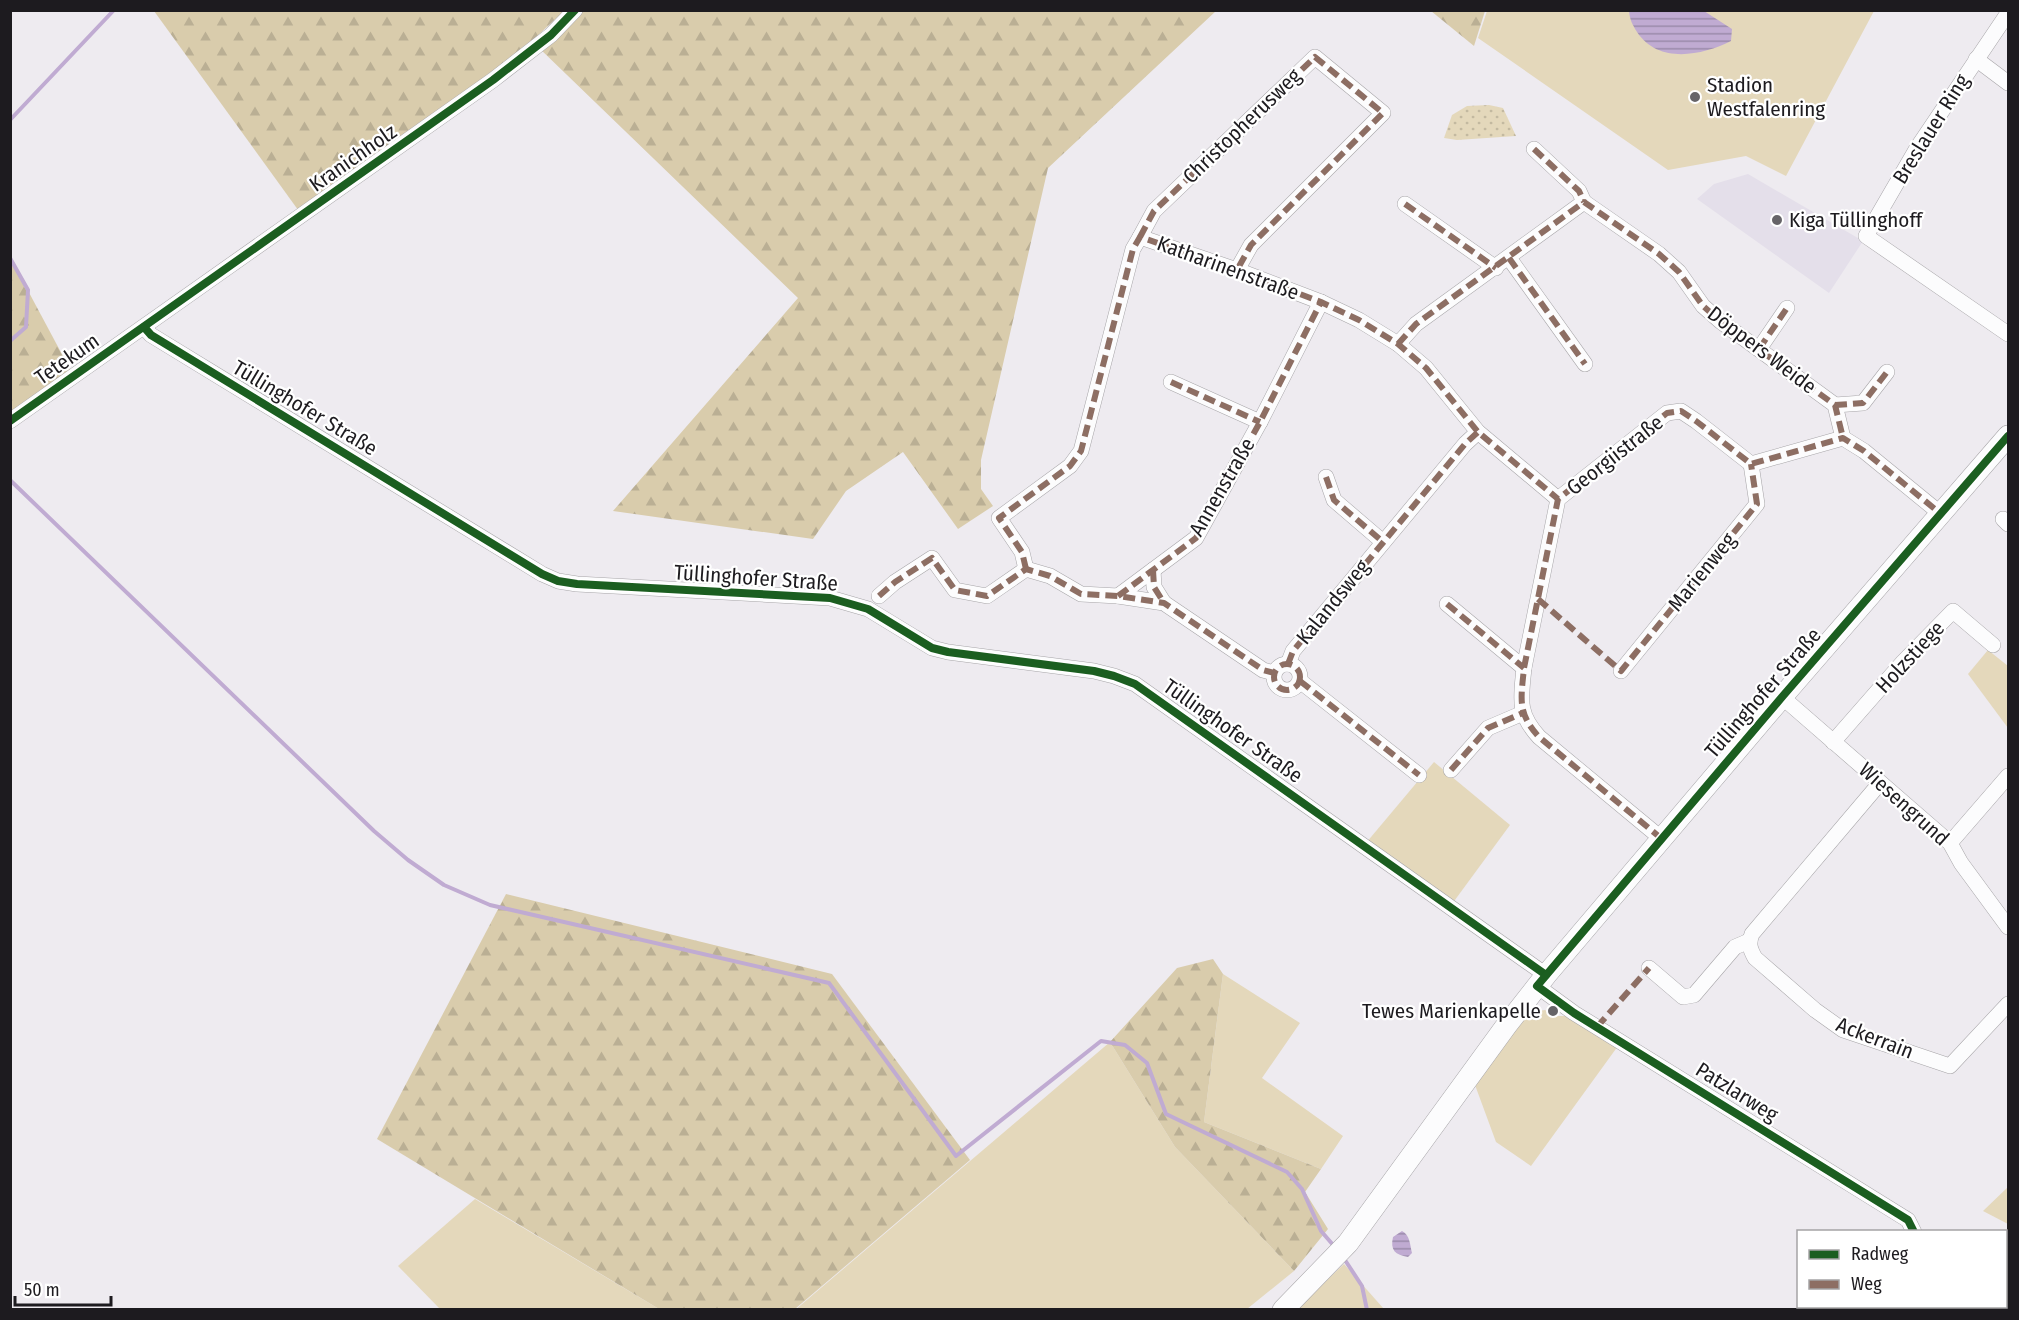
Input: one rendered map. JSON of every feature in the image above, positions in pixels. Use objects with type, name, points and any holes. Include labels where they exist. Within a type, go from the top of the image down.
[{"type":"main road","name":"Tüllinghofer Straße","points":[[1283,1310],[1348,1243],[1542,980],[2008,436]]},
{"type":"street","name":"Kranichholz","points":[[144,327],[493,80],[551,35],[575,10]]},
{"type":"street","name":"Breslauer Ring","points":[[2008,13],[1917,148],[1866,236],[2008,334]]},
{"type":"street","name":"Christopherusweg","points":[[1140,237],[1154,211],[1315,57],[1383,112],[1251,245],[1237,270]]},
{"type":"street","name":"Breslauer Ring","points":[[1976,59],[2006,76]]},
{"type":"street","name":"Döppers Weide","points":[[1534,149],[1579,191],[1584,202],[1659,254],[1679,272],[1703,306],[1720,321],[1835,405],[1843,438]]},
{"type":"street","points":[[1398,344],[1416,324],[1584,202]]},
{"type":"street","points":[[1405,204],[1496,268]]},
{"type":"street","name":"Katharinenstraße","points":[[1026,569],[1022,552],[999,518],[1070,466],[1081,451],[1130,260],[1140,237],[1321,302],[1359,320],[1398,344],[1426,368],[1479,432],[1558,499]]},
{"type":"street","points":[[1509,258],[1585,364]]},
{"type":"street","name":"Annenstraße","points":[[1118,596],[1196,538],[1260,422],[1321,302]]},
{"type":"street","points":[[1759,349],[1787,308]]},
{"type":"street","name":"Tetekum","points":[[10,421],[144,327]]},
{"type":"street","name":"Tüllinghofer Straße","points":[[144,327],[151,335],[542,574],[558,581],[577,584],[830,598],[868,609],[932,648],[1094,671],[1135,684],[1542,980]]},
{"type":"street","points":[[1835,405],[1863,403],[1887,372]]},
{"type":"street","name":"Annenstraße","points":[[1171,382],[1260,422]]},
{"type":"street","name":"Georgiistraße","points":[[1523,713],[1524,668],[1558,499],[1667,413],[1681,411],[1751,464]]},
{"type":"street","name":"Kalandsweg","points":[[1288,664],[1293,651],[1465,444],[1479,432]]},
{"type":"street","points":[[1751,464],[1843,438],[1864,451],[1941,514]]},
{"type":"street","name":"Marienweg","points":[[1621,671],[1757,504],[1751,464]]},
{"type":"street","name":"Kalandsweg","points":[[1326,477],[1334,500],[1383,542]]},
{"type":"street","points":[[879,596],[895,582],[932,558],[955,590],[987,596],[1026,569],[1050,576],[1082,594],[1118,596],[1164,603]]},
{"type":"street","points":[[1153,570],[1154,587],[1164,603],[1263,670],[1274,673]]},
{"type":"street","points":[[1447,604],[1524,668]]},
{"type":"street","name":"Holzstiege","points":[[1833,742],[1953,611],[1993,645]]},
{"type":"street","points":[[1300,681],[1294,688],[1284,691],[1275,684],[1274,673],[1277,668],[1288,664],[1298,670],[1300,681],[1419,775]]},
{"type":"street","name":"Wiesengrund","points":[[1782,698],[1950,843],[1961,863],[2008,927]]},
{"type":"street","points":[[1452,770],[1488,728],[1523,713],[1529,726],[1539,737],[1662,839]]},
{"type":"street","points":[[1950,843],[2008,776]]},
{"type":"street","points":[[1649,968],[1683,997],[1694,995],[1735,947],[1749,941],[1752,934],[1880,783]]},
{"type":"street","name":"Ackerrain","points":[[1749,941],[1750,950],[1755,958],[1815,1010],[1843,1030],[1950,1066],[2008,1004]]},
{"type":"street","name":"Patzlarweg","points":[[1542,980],[1582,1018],[1908,1220],[1913,1230]]},
{"type":"shaded area","name":"Stadion Westfalenring","points":[[1487,11],[1874,11],[1786,176],[1746,156],[1668,170],[1478,38]]},
{"type":"shaded area","points":[[1629,11],[1704,11],[1732,29],[1731,41],[1694,53],[1668,53],[1646,42],[1634,27]]},
{"type":"shaded area","points":[[1489,105],[1503,108],[1516,136],[1457,140],[1444,138],[1452,115],[1467,106]]},
{"type":"shaded area","name":"Kiga Tüllinghoff","points":[[1748,174],[1863,241],[1829,293],[1697,199],[1714,184]]},
{"type":"shaded area","points":[[1988,650],[2008,666],[2008,728],[1968,674]]},
{"type":"shaded area","points":[[1434,762],[1510,825],[1452,904],[1366,843]]},
{"type":"shaded area","points":[[1223,974],[1300,1023],[1262,1078],[1343,1136],[1321,1169],[1204,1122]]},
{"type":"shaded area","points":[[1545,1010],[1555,1016],[1570,1016],[1618,1046],[1531,1166],[1496,1142],[1475,1085],[1525,1013]]},
{"type":"shaded area","points":[[1110,1042],[1175,1147],[1294,1271],[1247,1309],[795,1310]]},
{"type":"shaded area","points":[[2008,1187],[2008,1224],[1983,1211]]},
{"type":"shaded area","points":[[475,1199],[659,1309],[440,1309],[398,1266]]},
{"type":"shaded area","points":[[1402,1231],[1407,1235],[1410,1244],[1412,1253],[1408,1257],[1394,1251],[1392,1245],[1393,1237]]},
{"type":"shaded area","points":[[1344,1264],[1384,1309],[1295,1310]]},
{"type":"green space","points":[[562,10],[563,12],[492,78],[301,214],[154,11]]},
{"type":"green space","points":[[576,11],[1216,11],[1048,168],[981,460],[981,489],[993,506],[958,529],[903,452],[846,491],[813,539],[613,511],[798,298],[538,47]]},
{"type":"green space","points":[[1431,11],[1485,11],[1474,46]]},
{"type":"green space","points":[[10,257],[72,373],[10,416]]},
{"type":"green space","points":[[506,894],[832,974],[970,1160],[795,1309],[659,1309],[377,1139]]},
{"type":"green space","points":[[1213,959],[1223,974],[1204,1122],[1321,1169],[1305,1192],[1328,1229],[1294,1271],[1175,1147],[1110,1042],[1177,968]]},
{"type":"waterway","points":[[10,120],[114,10]]},
{"type":"waterway","points":[[10,258],[28,290],[26,327],[10,341]]},
{"type":"waterway","points":[[10,480],[374,831],[408,860],[444,885],[490,905],[829,983],[956,1156],[1101,1041],[1125,1045],[1147,1063],[1166,1114],[1287,1172],[1302,1189],[1321,1231],[1334,1246]]},
{"type":"waterway","points":[[1343,1257],[1362,1286],[1367,1310]]},
{"type":"marked path","points":[[1140,237],[1154,211],[1315,57],[1383,113],[1251,245],[1237,270]]},
{"type":"marked path","points":[[1534,149],[1579,191],[1584,202]]},
{"type":"marked path","points":[[1398,344],[1416,324],[1584,202],[1659,254],[1679,272],[1703,306],[1720,321],[1835,405],[1843,438]]},
{"type":"marked path","points":[[1405,204],[1496,268]]},
{"type":"marked path","points":[[1026,569],[1022,552],[999,518],[1070,466],[1081,451],[1133,249],[1140,237],[1321,302],[1359,320],[1398,344],[1426,368],[1478,432],[1558,499]]},
{"type":"marked path","points":[[1509,258],[1585,364]]},
{"type":"marked path","points":[[1118,596],[1196,538],[1260,422],[1321,302]]},
{"type":"marked path","points":[[1759,349],[1787,308]]},
{"type":"marked path","points":[[1835,405],[1863,403],[1887,372]]},
{"type":"marked path","points":[[1171,382],[1260,422]]},
{"type":"marked path","points":[[1662,839],[1539,737],[1524,713],[1522,705],[1524,668],[1558,499],[1667,413],[1681,411],[1751,464],[1843,438],[1864,451],[1941,514]]},
{"type":"marked path","points":[[1288,664],[1293,651],[1465,444],[1478,432]]},
{"type":"marked path","points":[[1538,599],[1621,671],[1757,504],[1751,464]]},
{"type":"marked path","points":[[1326,477],[1334,500],[1383,542]]},
{"type":"marked path","points":[[879,596],[895,582],[932,558],[955,590],[987,596],[1026,569],[1050,576],[1081,594],[1118,596],[1164,603],[1263,670],[1274,673]]},
{"type":"marked path","points":[[1153,570],[1154,587],[1164,603]]},
{"type":"marked path","points":[[1447,604],[1524,668]]},
{"type":"marked path","points":[[1287,664],[1296,668],[1300,677],[1296,686],[1287,690],[1278,686],[1274,677],[1278,668],[1287,664]]},
{"type":"marked path","points":[[1300,681],[1419,775]]},
{"type":"marked path","points":[[1451,770],[1488,728],[1523,713]]},
{"type":"marked path","points":[[1597,1027],[1649,968]]},
{"type":"cycle path","points":[[10,421],[493,80],[551,35],[575,10]]},
{"type":"cycle path","points":[[144,327],[151,335],[542,574],[558,581],[577,584],[830,598],[868,609],[932,648],[1094,671],[1135,684],[1546,975]]},
{"type":"cycle path","points":[[1913,1230],[1908,1220],[1574,1013],[1537,986],[1782,697],[2008,436]]},
{"type":"place","name":"Stadion Westfalenring","points":[[1695,97]]},
{"type":"place","name":"Kiga Tüllinghoff","points":[[1777,220]]},
{"type":"place","name":"Tewes Marienkapelle","points":[[1553,1011]]}]
